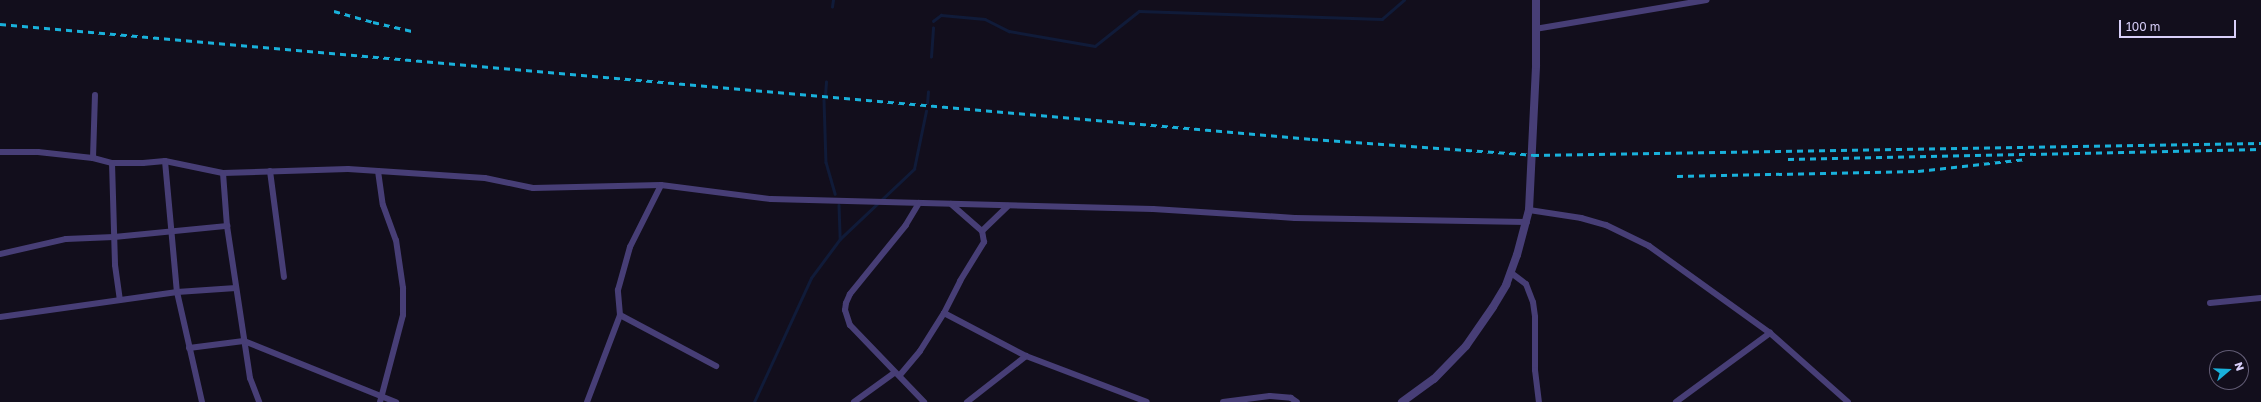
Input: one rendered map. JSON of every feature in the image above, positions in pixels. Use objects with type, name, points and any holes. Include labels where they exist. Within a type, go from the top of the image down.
[{"type":"street","points":[[1402,402],[1434,379],[1466,346],[1493,308],[1510,272],[1527,222],[1529,210],[1536,73],[1536,0]]},
{"type":"street","points":[[1535,29],[1707,0]]},
{"type":"street","points":[[92,158],[95,95]]},
{"type":"street","points":[[0,152],[38,152],[92,158],[112,163],[143,164],[165,161],[224,174],[348,169],[485,178],[533,188],[661,185],[771,199],[1153,209],[1295,218],[1527,222]]},
{"type":"street","points":[[165,161],[177,292],[202,402]]},
{"type":"street","points":[[112,163],[114,237],[120,300]]},
{"type":"street","points":[[270,171],[284,277]]},
{"type":"street","points":[[378,172],[383,205],[396,240],[401,264],[403,288],[403,315],[382,399]]},
{"type":"street","points":[[224,174],[227,226],[244,341],[250,378],[259,402]]},
{"type":"street","points":[[587,402],[620,315],[618,290],[630,247],[661,185]]},
{"type":"street","points":[[919,203],[906,225],[846,303],[846,316],[850,325],[924,402]]},
{"type":"street","points":[[854,402],[897,374],[920,351],[944,313],[960,281],[984,242],[982,231],[951,204]]},
{"type":"street","points":[[982,231],[1008,206]]},
{"type":"street","points":[[1529,210],[1581,218],[1624,232],[1650,246],[1770,333],[1848,402]]},
{"type":"street","points":[[0,254],[66,239],[114,237],[227,226]]},
{"type":"street","points":[[1510,272],[1526,284],[1533,302],[1535,317],[1535,370],[1539,402]]},
{"type":"street","points":[[0,317],[177,292],[236,288]]},
{"type":"street","points":[[2210,303],[2261,298]]},
{"type":"street","points":[[944,313],[1026,356],[1147,402]]},
{"type":"street","points":[[620,315],[716,366]]},
{"type":"street","points":[[1676,402],[1770,333]]},
{"type":"street","points":[[189,348],[244,341],[382,399],[396,402]]},
{"type":"street","points":[[967,402],[1026,356]]},
{"type":"street","points":[[1223,402],[1270,396],[1291,398],[1297,402]]},
{"type":"waterway","points":[[832,7],[833,0]]},
{"type":"waterway","points":[[933,21],[941,15],[985,19],[1009,31],[1095,46],[1139,11],[1382,19],[1404,0]]},
{"type":"waterway","points":[[931,57],[933,28]]},
{"type":"waterway","points":[[825,96],[826,82]]},
{"type":"waterway","points":[[927,103],[928,92]]},
{"type":"waterway","points":[[824,100],[826,162],[835,194]]},
{"type":"waterway","points":[[754,402],[811,278],[840,239],[914,169],[926,111]]},
{"type":"waterway","points":[[839,205],[840,239]]},
{"type":"railway","points":[[334,11],[412,31]]},
{"type":"railway","points":[[0,24],[1312,139],[1533,155],[2261,143]]},
{"type":"railway","points":[[1788,159],[2261,149]]},
{"type":"railway","points":[[1677,176],[1918,171],[2026,159]]}]
